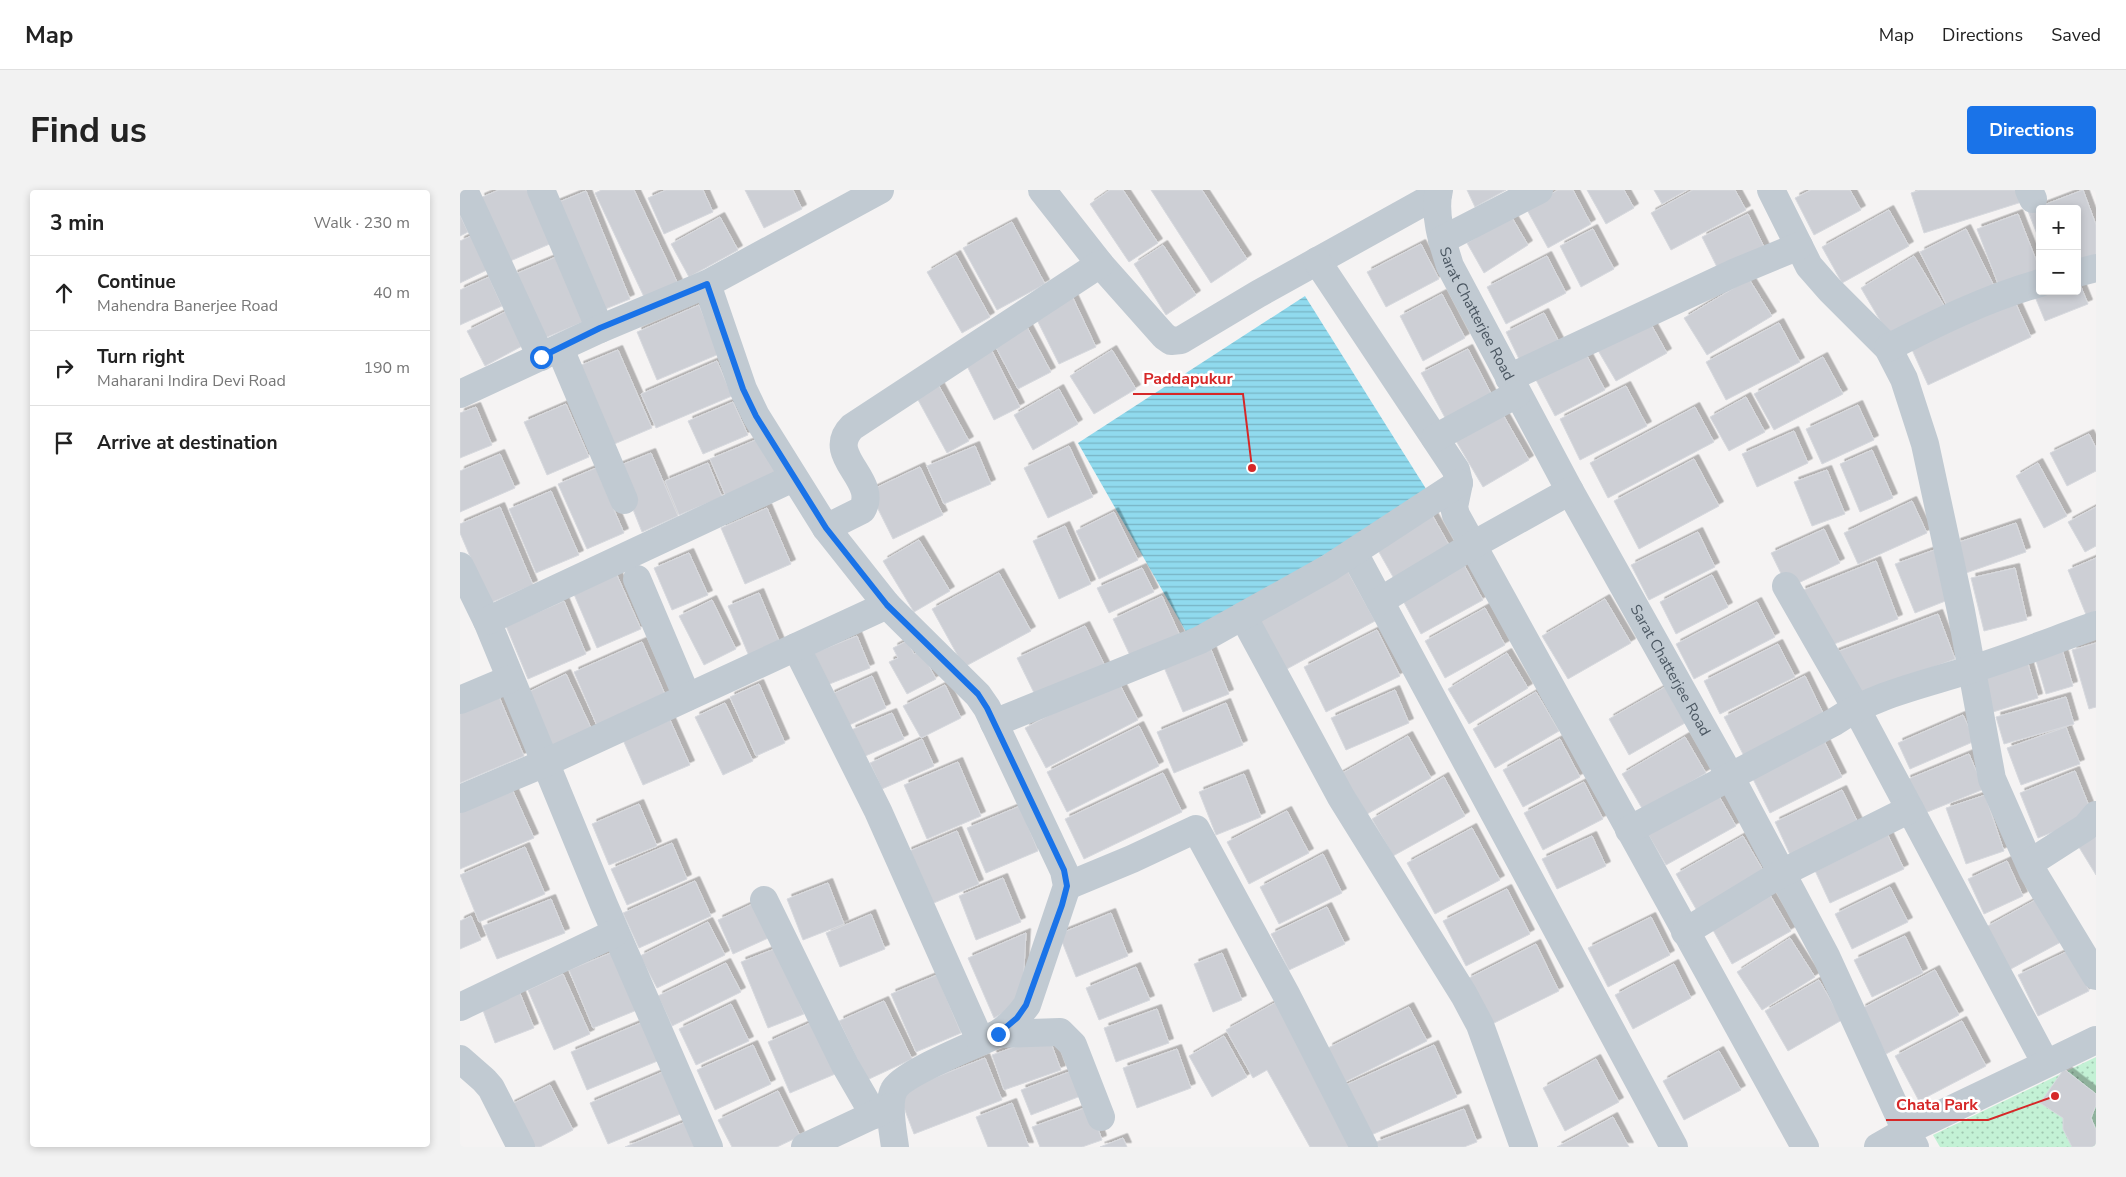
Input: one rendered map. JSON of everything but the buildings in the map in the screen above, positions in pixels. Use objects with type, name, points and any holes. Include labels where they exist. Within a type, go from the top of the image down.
[{"type":"street","points":[[464,190],[551,353],[624,500]]},
{"type":"street","points":[[541,190],[600,328]]},
{"type":"street","points":[[460,394],[551,353],[600,328],[707,284],[880,190]]},
{"type":"street","points":[[1042,190],[1100,264],[1164,336],[1171,341],[1181,340],[1439,192]]},
{"type":"street","points":[[1442,240],[1540,190]]},
{"type":"street","points":[[1771,190],[1799,246],[1818,277],[1888,348],[1904,379],[1925,444],[1961,611],[1992,779],[2030,863],[2091,958]]},
{"type":"street","name":"Sarat Chatterjee Road","points":[[1439,192],[1442,240],[1450,266],[1570,491],[1730,776],[1826,956],[1910,1139]]},
{"type":"street","points":[[1435,438],[1513,386],[1736,272],[1799,246]]},
{"type":"street","points":[[1317,261],[1456,470],[1459,483],[1454,507],[1456,515],[1805,1147]]},
{"type":"street","points":[[826,528],[862,510],[867,497],[866,490],[846,456],[843,443],[846,433],[852,427],[1100,264]]},
{"type":"street","points":[[2081,272],[2096,268]]},
{"type":"street","points":[[707,284],[743,389],[756,416],[793,478],[826,528],[887,605],[978,694],[994,723],[1064,870],[1067,886],[1026,1005],[1017,1018],[989,1037],[904,1080],[893,1091],[882,1111],[805,1147]]},
{"type":"street","points":[[1888,348],[1927,328],[2036,284]]},
{"type":"street","points":[[487,621],[793,478]]},
{"type":"street","points":[[994,723],[1200,640],[1354,553],[1459,483]]},
{"type":"street","points":[[1380,600],[1570,491]]},
{"type":"street","points":[[1354,553],[1674,1147]]},
{"type":"street","points":[[462,578],[487,621],[544,763],[709,1147]]},
{"type":"street","points":[[637,579],[687,697]]},
{"type":"street","points":[[1786,586],[1856,708],[2045,1062]]},
{"type":"street","points":[[460,799],[544,763],[887,605]]},
{"type":"street","points":[[1243,616],[1341,797],[1464,995],[1480,1026],[1524,1147]]},
{"type":"street","points":[[1629,830],[1834,722],[1856,708],[1888,694],[1971,670],[2096,625]]},
{"type":"street","points":[[796,647],[989,1037]]},
{"type":"street","points":[[460,700],[510,679]]},
{"type":"street","points":[[1685,932],[1782,873],[1910,809]]},
{"type":"street","points":[[2030,863],[2086,827],[2096,815]]},
{"type":"street","points":[[1067,886],[1132,859],[1196,829],[1286,996],[1364,1147]]},
{"type":"street","points":[[764,900],[845,1065],[882,1111],[895,1147]]},
{"type":"street","points":[[460,1007],[616,933]]},
{"type":"street","points":[[989,1037],[1060,1032],[1073,1045],[1101,1117]]},
{"type":"street","points":[[1878,1147],[1910,1139],[2045,1062],[2096,1040]]},
{"type":"street","points":[[460,1059],[491,1088],[521,1147]]},
{"type":"green space","points":[[2096,1057],[2096,1147],[1940,1147],[1933,1135]]},
{"type":"water","points":[[1305,296],[1428,492],[1189,637],[1078,443]]},
{"type":"place","name":"Paddapukur","points":[[1252,468]]},
{"type":"place","name":"Chata Park","points":[[2055,1096]]},
{"type":"route","points":[[541,357],[600,328],[707,284],[743,389],[756,416],[793,478],[826,528],[887,605],[978,694],[987,708],[1064,870],[1067,886],[1062,905],[1026,1005],[1017,1018],[998,1034]]}]
